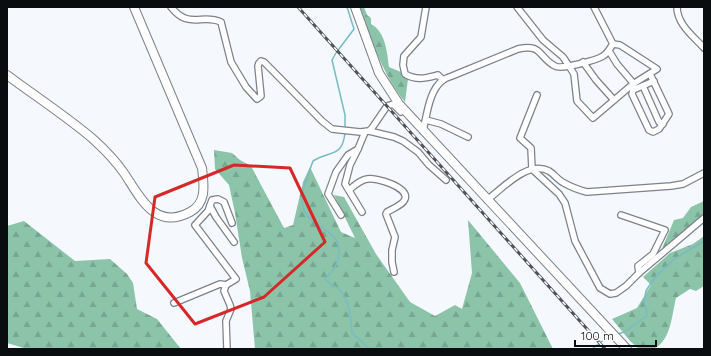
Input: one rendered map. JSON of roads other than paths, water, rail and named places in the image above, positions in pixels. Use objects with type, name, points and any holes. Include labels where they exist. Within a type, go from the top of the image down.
[{"type":"street","points":[[7,75],[92,139],[115,161],[137,195],[159,216],[173,217],[192,211],[200,204],[204,195],[202,168],[134,7]]},
{"type":"street","points":[[171,7],[179,16],[186,19],[216,19],[221,22],[231,62],[246,87],[256,99],[261,96],[258,66],[261,61],[264,62],[328,126],[336,130],[367,131],[394,137],[403,141],[418,152],[429,165],[446,180]]},
{"type":"street","points":[[355,7],[379,73],[404,110],[627,349]]},
{"type":"street","points":[[426,7],[421,37],[404,56],[403,65],[405,74],[411,78],[422,79],[438,75],[443,80]]},
{"type":"street","points":[[517,7],[543,40],[563,57],[574,74],[577,101],[593,118],[634,84],[657,69],[620,44],[613,44]]},
{"type":"street","points":[[594,7],[613,44]]},
{"type":"street","points":[[677,7],[681,22],[704,48]]},
{"type":"street","points":[[423,131],[431,99],[436,88],[443,80],[518,48],[527,46],[535,48],[555,66],[562,68],[602,56],[609,51],[613,44]]},
{"type":"street","points":[[609,51],[617,64],[634,84]]},
{"type":"street","points":[[583,62],[596,80],[614,100]]},
{"type":"street","points":[[650,74],[654,81],[669,114],[659,129],[653,132],[649,130],[632,94],[633,90],[654,81]]},
{"type":"street","points":[[643,86],[662,124]]},
{"type":"street","points":[[537,95],[520,138],[531,148],[532,169],[559,194],[565,203],[575,241],[600,288],[610,294],[616,293],[704,218]]},
{"type":"street","points":[[362,212],[345,184],[350,165],[367,131],[372,128],[387,106],[393,104],[401,112],[404,110]]},
{"type":"street","points":[[426,120],[441,124],[468,137]]},
{"type":"street","points":[[341,215],[328,194],[336,172],[348,155],[358,148]]},
{"type":"street","points":[[487,200],[522,173],[540,168],[549,171],[563,183],[578,190],[587,192],[671,186],[683,184],[704,173]]},
{"type":"street","points":[[349,190],[359,182],[369,178],[394,185],[405,195],[405,199],[402,204],[386,214],[395,237],[392,250],[394,272]]},
{"type":"street","points":[[204,195],[211,203],[216,217],[234,242]]},
{"type":"street","points":[[174,303],[220,284],[226,285],[236,279],[195,225],[208,211],[211,203],[218,199],[224,202],[232,223]]},
{"type":"street","points":[[621,215],[664,230],[652,254],[638,266],[639,273]]},
{"type":"street","points":[[226,285],[224,292],[231,309],[226,321],[227,349]]},
{"type":"waterway","points":[[345,129],[345,115],[332,60],[354,29],[347,7]]},
{"type":"waterway","points":[[345,133],[344,141],[338,150],[313,161],[304,185],[302,200],[304,211],[337,241],[339,250],[336,264],[334,269],[325,279],[328,283],[340,290],[346,300],[352,333],[370,349]]},
{"type":"waterway","points":[[618,334],[624,332],[647,316],[644,302],[646,291],[658,274],[673,260],[704,241]]},
{"type":"waterway","points":[[592,349],[605,339],[611,337]]},
{"type":"railway","points":[[298,7],[605,349]]}]
